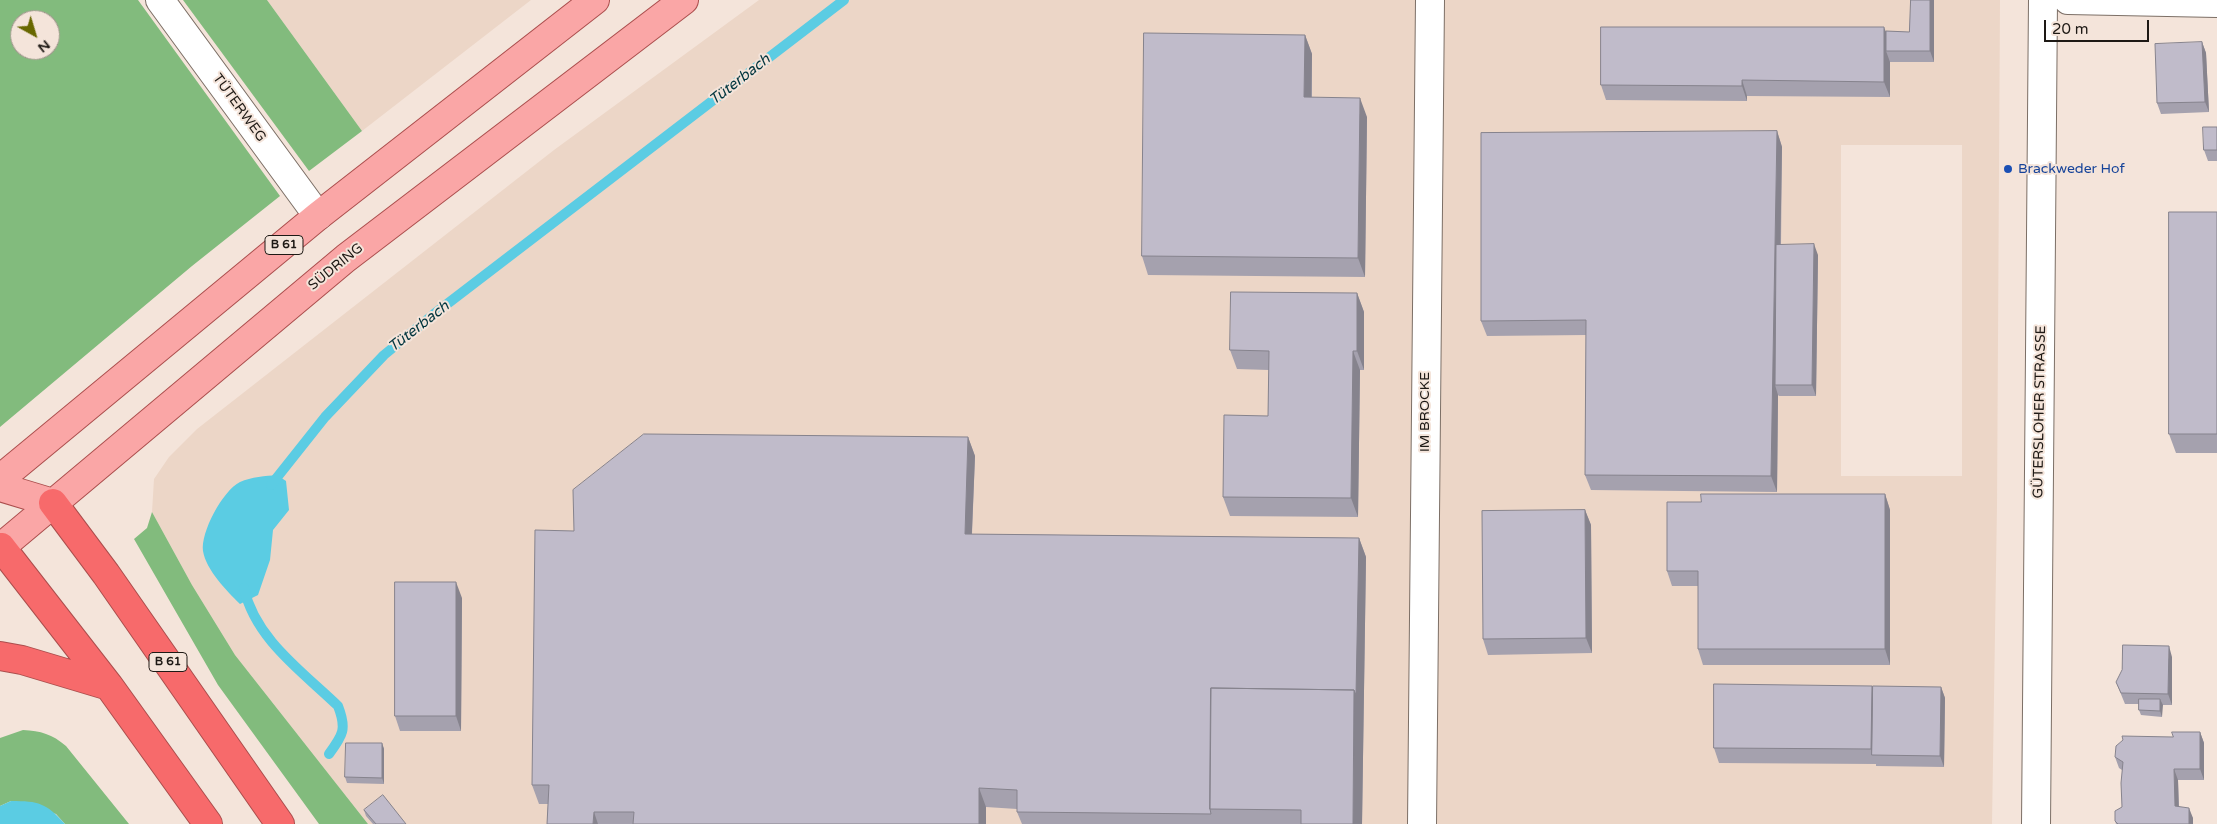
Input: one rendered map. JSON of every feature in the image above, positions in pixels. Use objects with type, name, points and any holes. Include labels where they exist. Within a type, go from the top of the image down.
[{"type":"highway","name":"B 61","points":[[52,503],[106,574],[280,824]]},
{"type":"highway","points":[[0,544],[108,686],[208,824]]},
{"type":"highway","points":[[0,656],[22,660],[108,686]]},
{"type":"main road","name":"B 61","points":[[0,479],[318,216],[595,0]]},
{"type":"main road","name":"SÜDRING","points":[[0,544],[52,503],[346,258],[684,0]]},
{"type":"main road","points":[[0,487],[52,503]]},
{"type":"street","name":"TÜTERWEG","points":[[160,0],[318,216]]},
{"type":"street","name":"IM BROCKE","points":[[1422,824],[1430,0]]},
{"type":"street","name":"GÜTERSLOHER STRASSE","points":[[2036,824],[2043,0]]},
{"type":"street","points":[[2068,0],[2217,3]]},
{"type":"shaded area","points":[[267,0],[531,0],[362,131]]},
{"type":"shaded area","points":[[759,0],[2000,0],[1997,506],[1992,824],[368,824],[235,655],[192,585],[152,512],[154,479],[169,457],[197,429],[554,150]],"holes":[[[1841,145],[1962,145],[1962,476],[1841,476]]]},
{"type":"green space","points":[[0,0],[138,0],[280,196],[192,266],[0,427]]},
{"type":"green space","points":[[183,0],[267,0],[362,131],[309,171]]},
{"type":"green space","points":[[152,512],[192,585],[235,655],[368,824],[319,824],[218,685],[134,539],[147,528]]},
{"type":"green space","points":[[23,730],[46,734],[66,746],[129,824],[65,824],[56,814],[11,801],[0,806],[0,738]]},
{"type":"water","points":[[277,475],[286,481],[289,510],[273,530],[270,560],[258,595],[240,604],[218,580],[208,565],[203,551],[205,534],[214,513],[233,487],[249,479]]},
{"type":"water","points":[[11,801],[35,803],[47,807],[65,824],[0,824],[0,806]]},
{"type":"building","points":[[1911,0],[1930,0],[1930,51],[1886,51],[1886,31],[1909,32]]},
{"type":"building","points":[[1601,27],[1884,27],[1884,82],[1742,80],[1742,86],[1601,85]]},
{"type":"building","points":[[1144,33],[1305,35],[1304,97],[1360,98],[1358,258],[1142,256]]},
{"type":"building","points":[[2202,42],[2205,102],[2157,103],[2155,44]]},
{"type":"building","points":[[2203,127],[2217,127],[2217,150],[2204,150]]},
{"type":"building","points":[[1777,131],[1771,476],[1585,475],[1586,320],[1481,321],[1481,133]]},
{"type":"building","points":[[2169,212],[2217,212],[2217,434],[2169,434]]},
{"type":"building","points":[[1814,244],[1812,385],[1775,385],[1776,245]]},
{"type":"building","points":[[1231,292],[1357,293],[1357,351],[1353,351],[1351,498],[1223,497],[1224,415],[1268,416],[1269,351],[1230,350]]},
{"type":"building","points":[[644,434],[968,437],[965,534],[1359,538],[1356,695],[1354,690],[1211,688],[1211,814],[1017,812],[1017,790],[979,788],[979,824],[633,824],[634,812],[594,812],[593,824],[547,824],[549,785],[532,785],[535,530],[574,531],[573,490]]},
{"type":"building","points":[[1701,494],[1885,494],[1885,649],[1698,649],[1698,571],[1667,571],[1667,502],[1701,502]]},
{"type":"building","points":[[1585,510],[1586,638],[1483,639],[1482,511]]},
{"type":"building","points":[[395,582],[456,582],[456,716],[395,716]]},
{"type":"building","points":[[2123,645],[2169,646],[2168,694],[2121,693],[2116,682],[2122,670]]},
{"type":"building","points":[[1714,684],[1872,686],[1871,749],[1714,748]]},
{"type":"building","points":[[1873,686],[1941,687],[1940,756],[1872,755]]},
{"type":"building","points":[[1211,688],[1354,690],[1353,824],[1301,824],[1301,810],[1210,809]]},
{"type":"building","points":[[2139,699],[2160,699],[2160,711],[2139,710]]},
{"type":"building","points":[[2172,732],[2200,732],[2200,769],[2174,769],[2175,806],[2189,808],[2189,824],[2118,824],[2115,821],[2115,811],[2122,807],[2121,783],[2123,762],[2115,757],[2116,746],[2123,740],[2122,736],[2173,737]]},
{"type":"building","points":[[346,743],[382,743],[382,778],[345,777]]},
{"type":"building","points":[[383,795],[406,824],[376,824],[364,810]]},
{"type":"waterway","name":"Tüterbach","points":[[271,485],[325,417],[384,355],[434,314],[844,0]]},
{"type":"waterway","name":"Tüterbach","points":[[244,588],[258,623],[269,639],[338,706],[343,726],[342,732],[338,742],[329,754]]},
{"type":"place","name":"Brackweder Hof","points":[[2008,169]]}]
